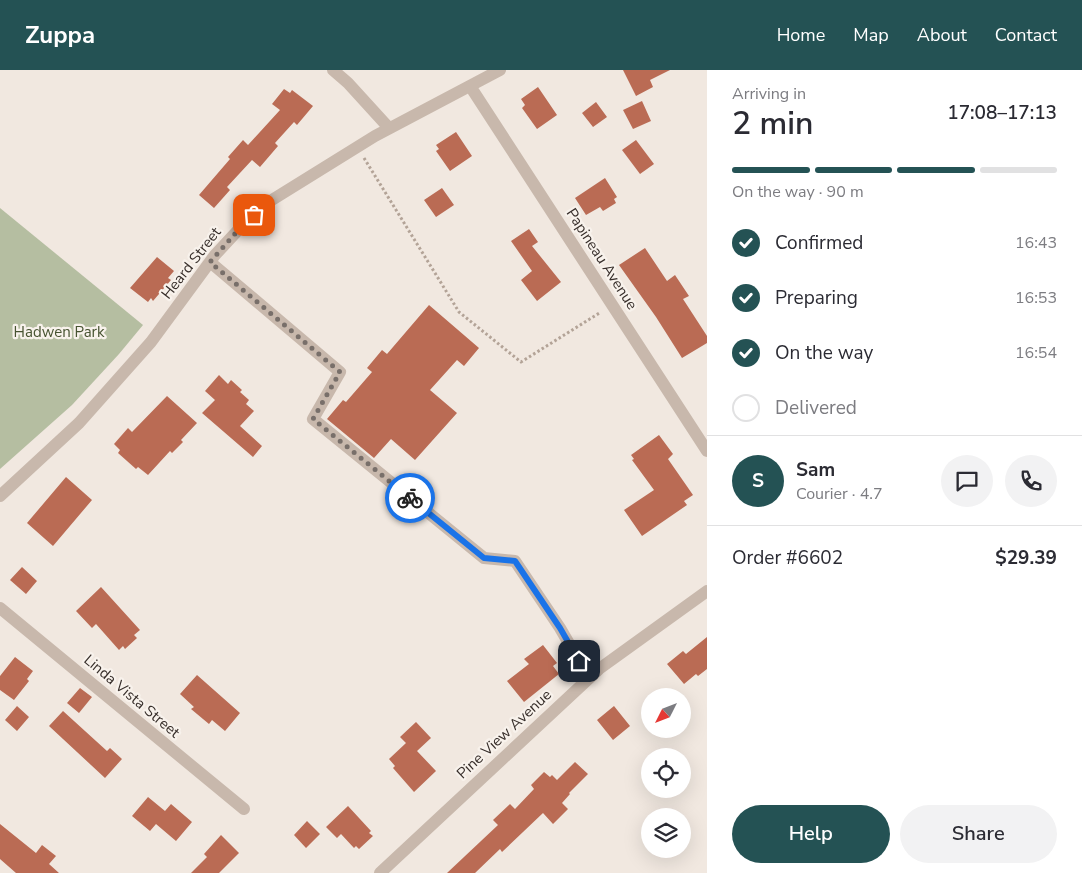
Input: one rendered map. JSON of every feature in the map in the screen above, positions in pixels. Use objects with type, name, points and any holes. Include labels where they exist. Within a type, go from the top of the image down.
[{"type":"street","points":[[333,70],[389,128]]},
{"type":"street","name":"Heard Street","points":[[0,496],[79,424],[151,342],[210,262],[240,228],[267,202],[389,128],[500,70]]},
{"type":"street","name":"Papineau Avenue","points":[[470,86],[707,451]]},
{"type":"street","points":[[210,262],[340,372],[313,419],[484,558],[515,561],[560,628],[589,678]]},
{"type":"street","name":"Pine View Avenue","points":[[380,873],[589,678],[707,591]]},
{"type":"street","name":"Linda Vista Street","points":[[0,608],[244,809]]},
{"type":"path","points":[[358,147],[459,312],[521,362],[612,305]]},
{"type":"green space","name":"Hadwen Park","points":[[0,208],[143,325],[72,405],[0,469]]},
{"type":"building","points":[[623,70],[670,70],[650,80],[653,87],[636,96]]},
{"type":"building","points":[[538,87],[557,115],[537,129],[522,108],[525,105],[521,99]]},
{"type":"building","points":[[284,89],[290,93],[292,90],[313,106],[297,125],[294,122],[275,143],[278,146],[260,167],[252,160],[227,187],[230,190],[214,208],[199,195],[230,159],[228,157],[243,140],[248,145],[280,110],[272,104]]},
{"type":"building","points":[[642,101],[651,121],[633,129],[623,110]]},
{"type":"building","points":[[596,102],[607,117],[593,127],[582,113]]},
{"type":"building","points":[[456,132],[472,156],[450,171],[436,151],[439,149],[436,145]]},
{"type":"building","points":[[636,140],[654,164],[640,174],[622,150]]},
{"type":"building","points":[[605,178],[617,197],[614,199],[616,203],[603,211],[600,207],[586,215],[575,198]]},
{"type":"building","points":[[442,188],[454,205],[436,217],[424,200]]},
{"type":"building","points":[[529,229],[538,242],[532,246],[561,282],[537,301],[521,280],[532,271],[511,241]]},
{"type":"building","points":[[645,248],[667,281],[675,275],[689,296],[683,299],[707,336],[707,343],[682,358],[619,265]]},
{"type":"building","points":[[157,257],[174,271],[168,278],[171,280],[153,301],[151,298],[148,302],[130,288]]},
{"type":"building","points":[[429,305],[479,348],[464,366],[457,360],[430,390],[457,413],[415,460],[391,439],[374,458],[327,419],[343,400],[346,402],[372,372],[367,368],[382,350],[387,354]]},
{"type":"building","points":[[219,375],[228,384],[231,380],[242,390],[240,392],[249,400],[246,404],[254,411],[240,426],[262,446],[253,457],[202,413],[215,400],[205,391]]},
{"type":"building","points":[[167,396],[197,423],[181,440],[183,442],[172,453],[170,451],[148,475],[138,467],[136,469],[118,453],[120,450],[114,444],[128,428],[132,432]]},
{"type":"building","points":[[659,435],[673,454],[668,459],[693,495],[684,501],[687,505],[642,536],[624,510],[654,490],[632,460],[634,459],[631,455]]},
{"type":"building","points":[[66,477],[92,500],[53,546],[27,523]]},
{"type":"building","points":[[22,567],[37,581],[26,594],[10,580]]},
{"type":"building","points":[[101,587],[140,630],[134,635],[137,638],[125,649],[123,646],[119,650],[96,624],[92,628],[76,611]]},
{"type":"building","points":[[707,637],[707,669],[698,676],[696,674],[684,684],[667,664],[683,651],[686,654]]},
{"type":"building","points":[[543,645],[557,663],[553,666],[559,674],[524,702],[507,681],[529,664],[524,659]]},
{"type":"building","points":[[15,657],[33,671],[27,679],[29,681],[14,700],[0,690],[0,676]]},
{"type":"building","points":[[197,675],[240,713],[225,731],[212,720],[209,724],[191,709],[194,707],[180,694]]},
{"type":"building","points":[[80,688],[92,697],[79,713],[67,703]]},
{"type":"building","points":[[17,706],[29,717],[17,731],[5,720]]},
{"type":"building","points":[[614,706],[630,726],[613,740],[597,720]]},
{"type":"building","points":[[63,711],[107,751],[110,748],[122,759],[105,778],[49,726]]},
{"type":"building","points":[[416,722],[431,738],[417,751],[436,771],[414,792],[393,768],[395,766],[389,759],[406,743],[400,737]]},
{"type":"building","points":[[575,762],[588,774],[562,803],[568,809],[553,824],[543,813],[502,852],[500,849],[475,873],[447,873],[498,825],[493,820],[510,804],[515,809],[534,789],[531,785],[544,772],[550,777],[552,775],[557,780]]},
{"type":"building","points":[[148,797],[165,811],[171,804],[192,822],[176,841],[156,824],[150,831],[132,816]]},
{"type":"building","points":[[348,806],[371,831],[369,833],[373,836],[359,849],[356,846],[354,848],[341,834],[337,838],[326,827]]},
{"type":"building","points":[[307,821],[320,834],[306,848],[294,835]]},
{"type":"building","points":[[0,824],[36,853],[42,845],[56,856],[49,864],[59,873],[16,873],[0,859]]},
{"type":"building","points":[[221,835],[239,853],[219,873],[191,873],[207,857],[204,854]]},
{"type":"way so far","points":[[254,215],[210,262],[340,372],[313,419],[410,498]]},
{"type":"route","points":[[410,498],[484,558],[515,561],[560,628],[579,661]]}]
